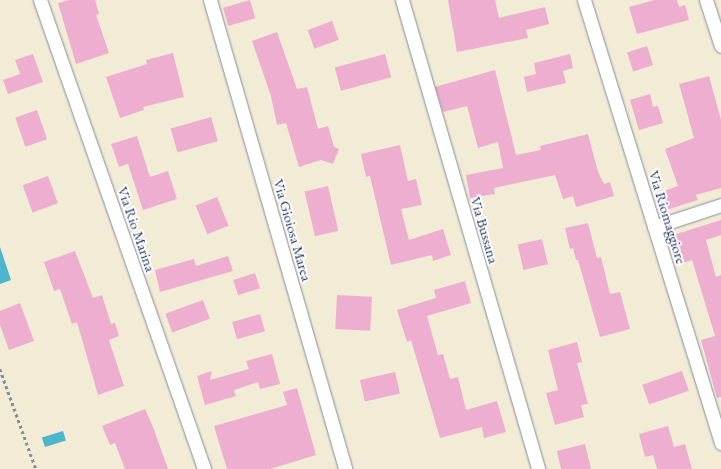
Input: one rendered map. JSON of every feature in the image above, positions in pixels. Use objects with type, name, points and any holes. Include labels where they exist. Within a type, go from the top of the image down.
[{"type":"street","name":"Via Rio Marina","points":[[40,0],[204,469]]},
{"type":"street","name":"Via Gioiosa Marea","points":[[210,0],[345,469]]},
{"type":"street","name":"Via Bussana","points":[[402,0],[538,469]]},
{"type":"street","name":"Via Riomaggiore","points":[[584,0],[721,443]]},
{"type":"street","points":[[706,0],[721,46]]},
{"type":"street","points":[[654,227],[721,205]]},
{"type":"path","points":[[0,369],[36,469]]},
{"type":"water","points":[[0,247],[11,280],[0,284]]},
{"type":"water","points":[[63,431],[66,441],[45,447],[42,437]]},
{"type":"building","points":[[69,0],[95,0],[99,14],[96,15],[109,53],[76,64],[58,3]]},
{"type":"building","points":[[250,0],[255,18],[228,26],[223,8]]},
{"type":"building","points":[[448,0],[495,0],[499,18],[545,7],[549,24],[526,30],[528,38],[457,52]]},
{"type":"building","points":[[654,0],[677,0],[679,7],[685,5],[689,20],[637,34],[629,7]]},
{"type":"building","points":[[332,21],[339,40],[314,49],[308,30]]},
{"type":"building","points":[[277,32],[297,89],[307,87],[318,129],[328,126],[334,147],[339,149],[333,164],[321,160],[299,167],[286,123],[277,125],[271,96],[252,41]]},
{"type":"building","points":[[647,46],[653,65],[633,72],[627,52]]},
{"type":"building","points":[[173,53],[184,97],[143,107],[144,110],[120,118],[106,77],[147,64],[146,60]]},
{"type":"building","points":[[33,54],[43,82],[8,94],[3,80],[20,74],[15,60]]},
{"type":"building","points":[[385,54],[391,77],[341,91],[335,67]]},
{"type":"building","points":[[570,54],[573,68],[563,71],[566,83],[527,92],[524,77],[536,74],[534,63]]},
{"type":"building","points":[[495,70],[516,155],[541,150],[540,146],[588,134],[598,172],[604,184],[610,182],[614,196],[576,207],[573,196],[563,199],[555,175],[494,188],[495,194],[470,198],[466,175],[503,168],[498,142],[478,148],[467,106],[443,112],[435,87]]},
{"type":"building","points":[[709,76],[721,120],[721,188],[696,195],[698,200],[663,211],[658,193],[678,186],[665,149],[694,138],[679,84]]},
{"type":"building","points":[[650,94],[653,107],[658,106],[663,123],[639,130],[630,100]]},
{"type":"building","points":[[37,110],[47,139],[25,147],[15,117]]},
{"type":"building","points":[[211,117],[218,141],[178,153],[171,129]]},
{"type":"building","points":[[137,136],[150,177],[168,171],[177,199],[143,210],[128,164],[119,167],[111,144]]},
{"type":"building","points":[[400,145],[408,181],[416,179],[422,205],[401,209],[409,240],[443,229],[451,255],[433,261],[432,255],[391,265],[370,176],[366,177],[361,154]]},
{"type":"building","points":[[48,176],[58,203],[33,212],[23,185]]},
{"type":"building","points":[[328,186],[338,231],[315,236],[305,191]]},
{"type":"building","points":[[217,197],[229,226],[207,234],[196,206]]},
{"type":"building","points":[[721,220],[721,235],[706,240],[716,277],[721,275],[721,397],[717,398],[701,340],[715,336],[692,260],[679,264],[670,236]]},
{"type":"building","points":[[588,223],[597,258],[601,257],[610,294],[620,292],[630,329],[600,337],[578,260],[576,260],[573,248],[570,249],[565,228]]},
{"type":"building","points":[[542,239],[548,264],[523,270],[518,245]]},
{"type":"building","points":[[75,251],[93,298],[102,295],[111,324],[115,323],[119,336],[109,340],[124,386],[98,395],[77,322],[72,324],[60,289],[54,291],[44,262]]},
{"type":"building","points":[[228,256],[233,271],[160,292],[155,270],[194,259],[196,266]]},
{"type":"building","points":[[255,273],[260,288],[238,295],[233,280]]},
{"type":"building","points":[[465,281],[471,303],[427,316],[438,355],[443,354],[450,379],[458,377],[466,410],[497,401],[506,432],[484,438],[482,427],[440,438],[411,340],[407,342],[397,310],[436,298],[434,290]]},
{"type":"building","points":[[337,295],[372,297],[370,331],[335,329]]},
{"type":"building","points":[[203,300],[210,319],[172,332],[165,314]]},
{"type":"building","points":[[20,303],[34,341],[9,350],[0,325],[0,311]]},
{"type":"building","points":[[260,314],[265,331],[237,339],[232,322]]},
{"type":"building","points":[[577,342],[582,362],[577,363],[588,404],[581,405],[584,417],[555,425],[546,393],[558,390],[548,350]]},
{"type":"building","points":[[272,354],[280,384],[260,389],[258,382],[234,390],[236,396],[205,405],[197,376],[212,371],[210,380],[249,369],[246,361]]},
{"type":"building","points":[[682,371],[689,391],[649,405],[642,385]]},
{"type":"building","points":[[395,372],[400,393],[365,402],[360,380]]},
{"type":"building","points":[[297,388],[316,455],[270,469],[227,469],[214,426],[287,405],[283,392]]},
{"type":"building","points":[[145,409],[168,469],[125,469],[115,443],[110,445],[102,426]]},
{"type":"building","points":[[668,426],[674,447],[685,444],[692,469],[657,469],[653,455],[645,457],[639,434]]},
{"type":"building","points":[[585,444],[591,469],[561,469],[557,451]]}]
